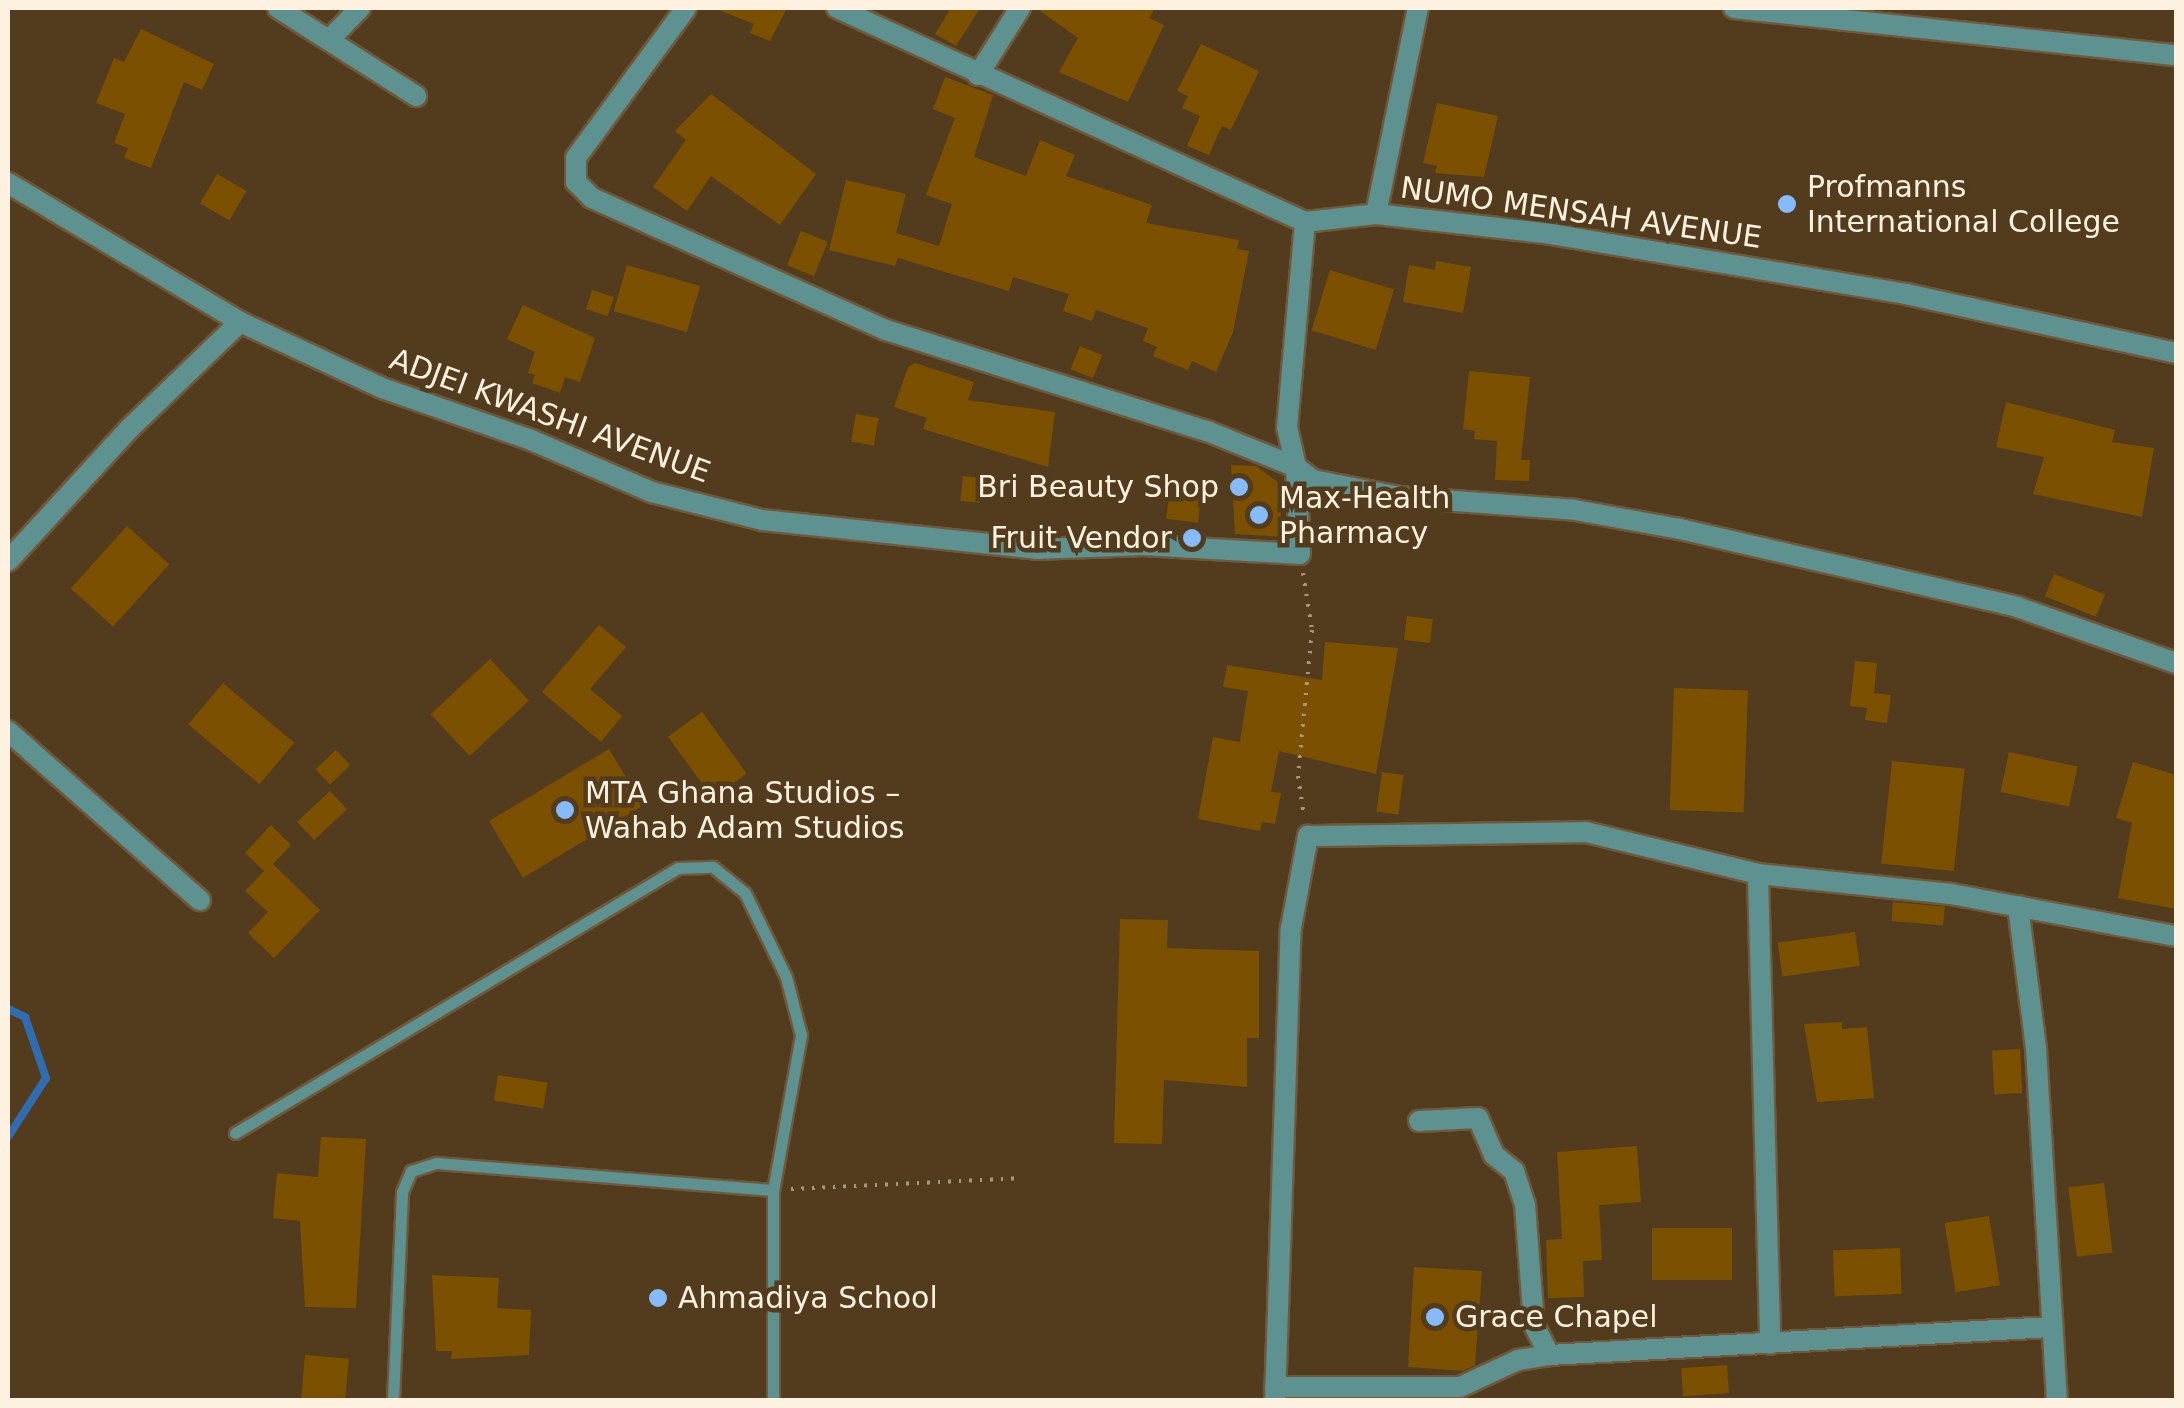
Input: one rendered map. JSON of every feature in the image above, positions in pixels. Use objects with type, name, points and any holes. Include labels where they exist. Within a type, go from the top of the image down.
[{"type":"street","points":[[278,8],[416,96]]},
{"type":"street","points":[[330,38],[360,8]]},
{"type":"street","points":[[686,8],[576,158],[576,182],[592,198],[886,330],[1172,420],[1296,467],[1338,490],[1575,510],[1928,584],[2017,607],[2176,664]]},
{"type":"street","points":[[837,8],[1305,222],[1288,427],[1296,467],[1300,554]]},
{"type":"street","points":[[978,75],[1020,8]]},
{"type":"street","points":[[1376,214],[1418,8]]},
{"type":"street","points":[[1734,8],[2176,54]]},
{"type":"street","name":"ADJEI KWASHI AVENUE","points":[[8,183],[240,322],[382,388],[652,492],[762,520],[1036,549],[1143,545],[1300,554]]},
{"type":"street","name":"NUMO MENSAH AVENUE","points":[[1305,222],[1376,214],[1552,234],[1906,294],[2176,354]]},
{"type":"street","points":[[8,561],[130,428],[240,322]]},
{"type":"street","points":[[8,730],[200,900]]},
{"type":"street","points":[[2052,1327],[1549,1354],[1518,1360],[1460,1388],[1275,1394],[1291,928],[1308,836],[1586,832],[1758,874],[2018,906],[2176,936]]},
{"type":"street","points":[[1758,874],[1770,1344]]},
{"type":"street","points":[[2018,906],[2036,1048],[2057,1400]]},
{"type":"street","points":[[1419,1122],[1478,1118],[1494,1156],[1514,1170],[1525,1205],[1534,1325],[1549,1354]]},
{"type":"lane","points":[[235,1133],[678,868],[713,866],[745,894],[797,1011],[797,1067],[774,1190],[774,1400]]},
{"type":"lane","points":[[393,1400],[402,1192],[411,1172],[436,1163],[774,1190]]},
{"type":"path","points":[[1300,554],[1312,630],[1298,776],[1308,836]]},
{"type":"path","points":[[774,1190],[1021,1178]]},
{"type":"building","points":[[714,8],[787,8],[770,41],[750,33],[754,24]]},
{"type":"building","points":[[951,8],[980,8],[956,46],[935,34]]},
{"type":"building","points":[[1036,8],[1155,8],[1149,18],[1164,25],[1128,102],[1059,72],[1078,38]]},
{"type":"building","points":[[141,29],[214,64],[202,90],[184,82],[151,168],[124,158],[128,148],[114,143],[125,114],[96,103],[114,58],[124,62]]},
{"type":"building","points":[[1201,44],[1259,71],[1231,130],[1222,126],[1209,155],[1187,146],[1200,116],[1182,108],[1188,96],[1177,91]]},
{"type":"building","points":[[945,77],[993,95],[974,157],[1026,176],[1040,140],[1075,155],[1066,176],[1152,205],[1146,223],[1239,240],[1237,249],[1249,251],[1233,332],[1216,372],[1192,361],[1188,370],[1153,356],[1157,347],[1143,341],[1148,328],[1096,310],[1092,321],[1063,311],[1069,294],[1013,277],[1009,291],[898,258],[895,266],[829,250],[846,180],[906,194],[896,233],[939,246],[952,204],[926,195],[955,118],[933,109]]},
{"type":"building","points":[[711,94],[816,174],[780,225],[711,176],[687,211],[653,187],[686,140],[675,131]]},
{"type":"building","points":[[1437,103],[1498,116],[1484,177],[1435,173],[1437,166],[1423,163]]},
{"type":"building","points":[[217,174],[246,191],[229,220],[200,203]]},
{"type":"building","points":[[801,231],[828,242],[814,276],[787,265]]},
{"type":"building","points":[[1436,261],[1471,267],[1463,313],[1403,302],[1409,265],[1435,270]]},
{"type":"building","points":[[627,265],[700,286],[687,332],[614,311]]},
{"type":"building","points":[[1330,270],[1394,290],[1376,350],[1312,330]]},
{"type":"building","points":[[592,290],[614,297],[608,316],[586,309]]},
{"type":"building","points":[[523,305],[595,338],[580,382],[565,377],[560,393],[532,383],[535,375],[528,373],[535,352],[507,339]]},
{"type":"building","points":[[1080,346],[1102,355],[1093,378],[1071,369]]},
{"type":"building","points":[[915,363],[974,382],[968,400],[1055,412],[1048,467],[923,429],[927,418],[894,407],[908,367]]},
{"type":"building","points":[[1469,371],[1530,377],[1521,460],[1530,460],[1529,481],[1495,480],[1497,441],[1474,439],[1475,431],[1463,429]]},
{"type":"building","points":[[2006,402],[2115,430],[2112,442],[2154,448],[2142,517],[2033,494],[2044,457],[1996,447]]},
{"type":"building","points":[[856,414],[879,418],[874,446],[851,442]]},
{"type":"building","points":[[1231,465],[1256,466],[1279,483],[1282,537],[1235,534]]},
{"type":"building","points":[[963,476],[982,478],[979,503],[960,501]]},
{"type":"building","points":[[1170,488],[1202,492],[1198,523],[1166,519]]},
{"type":"building","points":[[127,526],[169,564],[113,627],[71,588]]},
{"type":"building","points":[[2054,574],[2105,595],[2096,617],[2045,596]]},
{"type":"building","points":[[1407,616],[1433,619],[1430,643],[1404,640]]},
{"type":"building","points":[[599,625],[626,647],[590,689],[622,716],[601,742],[542,692]]},
{"type":"building","points":[[1325,642],[1398,648],[1376,774],[1279,751],[1271,792],[1281,793],[1275,824],[1262,822],[1260,831],[1198,819],[1213,737],[1240,742],[1248,691],[1223,687],[1227,665],[1322,680]]},
{"type":"building","points":[[490,659],[529,701],[470,756],[431,714]]},
{"type":"building","points":[[1855,661],[1877,663],[1874,693],[1891,695],[1887,723],[1865,720],[1867,708],[1850,706]]},
{"type":"building","points":[[223,683],[294,743],[260,784],[188,724]]},
{"type":"building","points":[[1674,688],[1748,691],[1744,813],[1670,810]]},
{"type":"building","points":[[702,712],[747,773],[713,798],[668,737]]},
{"type":"building","name":"MTA Ghana Studios – Wahab Adam Studios","points":[[609,749],[643,806],[523,878],[489,821]]},
{"type":"building","points":[[336,750],[350,765],[330,784],[316,769]]},
{"type":"building","points":[[2009,752],[2077,767],[2069,807],[2000,792]]},
{"type":"building","points":[[1892,761],[1965,769],[1954,871],[1881,863]]},
{"type":"building","points":[[2133,762],[2176,775],[2176,909],[2118,898],[2132,823],[2116,818]]},
{"type":"building","points":[[1382,772],[1404,775],[1398,815],[1376,812]]},
{"type":"building","points":[[330,791],[347,809],[314,840],[297,822]]},
{"type":"building","points":[[271,825],[291,845],[273,864],[320,910],[274,958],[248,933],[268,912],[245,891],[264,871],[245,853]]},
{"type":"building","points":[[1893,902],[1945,907],[1943,925],[1891,921]]},
{"type":"building","points":[[1120,919],[1168,920],[1167,948],[1259,951],[1259,1038],[1247,1038],[1247,1087],[1164,1080],[1162,1144],[1114,1143]]},
{"type":"building","points":[[1855,932],[1860,966],[1782,977],[1778,943]]},
{"type":"building","points":[[1842,1022],[1842,1029],[1867,1027],[1874,1098],[1817,1102],[1804,1024]]},
{"type":"building","points":[[2020,1049],[2022,1093],[1994,1094],[1992,1050]]},
{"type":"building","points":[[498,1075],[547,1083],[543,1109],[494,1101]]},
{"type":"building","points":[[321,1137],[366,1139],[356,1308],[305,1307],[300,1221],[273,1218],[277,1173],[318,1177]]},
{"type":"building","points":[[1637,1146],[1641,1202],[1599,1205],[1602,1260],[1583,1261],[1584,1297],[1548,1298],[1546,1240],[1562,1239],[1557,1152]]},
{"type":"building","points":[[2104,1183],[2113,1252],[2077,1257],[2068,1187]]},
{"type":"building","points":[[1989,1216],[2000,1285],[1956,1292],[1945,1223]]},
{"type":"building","points":[[1652,1228],[1732,1228],[1732,1280],[1652,1280]]},
{"type":"building","points":[[1900,1248],[1902,1294],[1835,1296],[1833,1250]]},
{"type":"building","points":[[1414,1267],[1482,1271],[1475,1365],[1463,1371],[1408,1367]]},
{"type":"building","points":[[432,1275],[499,1278],[497,1308],[531,1310],[529,1355],[451,1359],[452,1351],[436,1351]]},
{"type":"building","points":[[305,1355],[349,1359],[345,1400],[301,1400]]},
{"type":"building","points":[[1727,1365],[1729,1393],[1683,1396],[1681,1368]]},
{"type":"waterway","points":[[8,1009],[25,1017],[46,1078],[8,1137]]},
{"type":"place","name":"Profmanns International College","points":[[1787,204]]},
{"type":"place","name":"Bri Beauty Shop","points":[[1239,487]]},
{"type":"place","name":"Max-Health Pharmacy","points":[[1259,515]]},
{"type":"place","name":"Fruit Vendor","points":[[1192,538]]},
{"type":"place","name":"MTA Ghana Studios – Wahab Adam Studios","points":[[565,810]]},
{"type":"place","name":"Ahmadiya School","points":[[658,1298]]},
{"type":"place","name":"Grace Chapel","points":[[1435,1317]]}]
